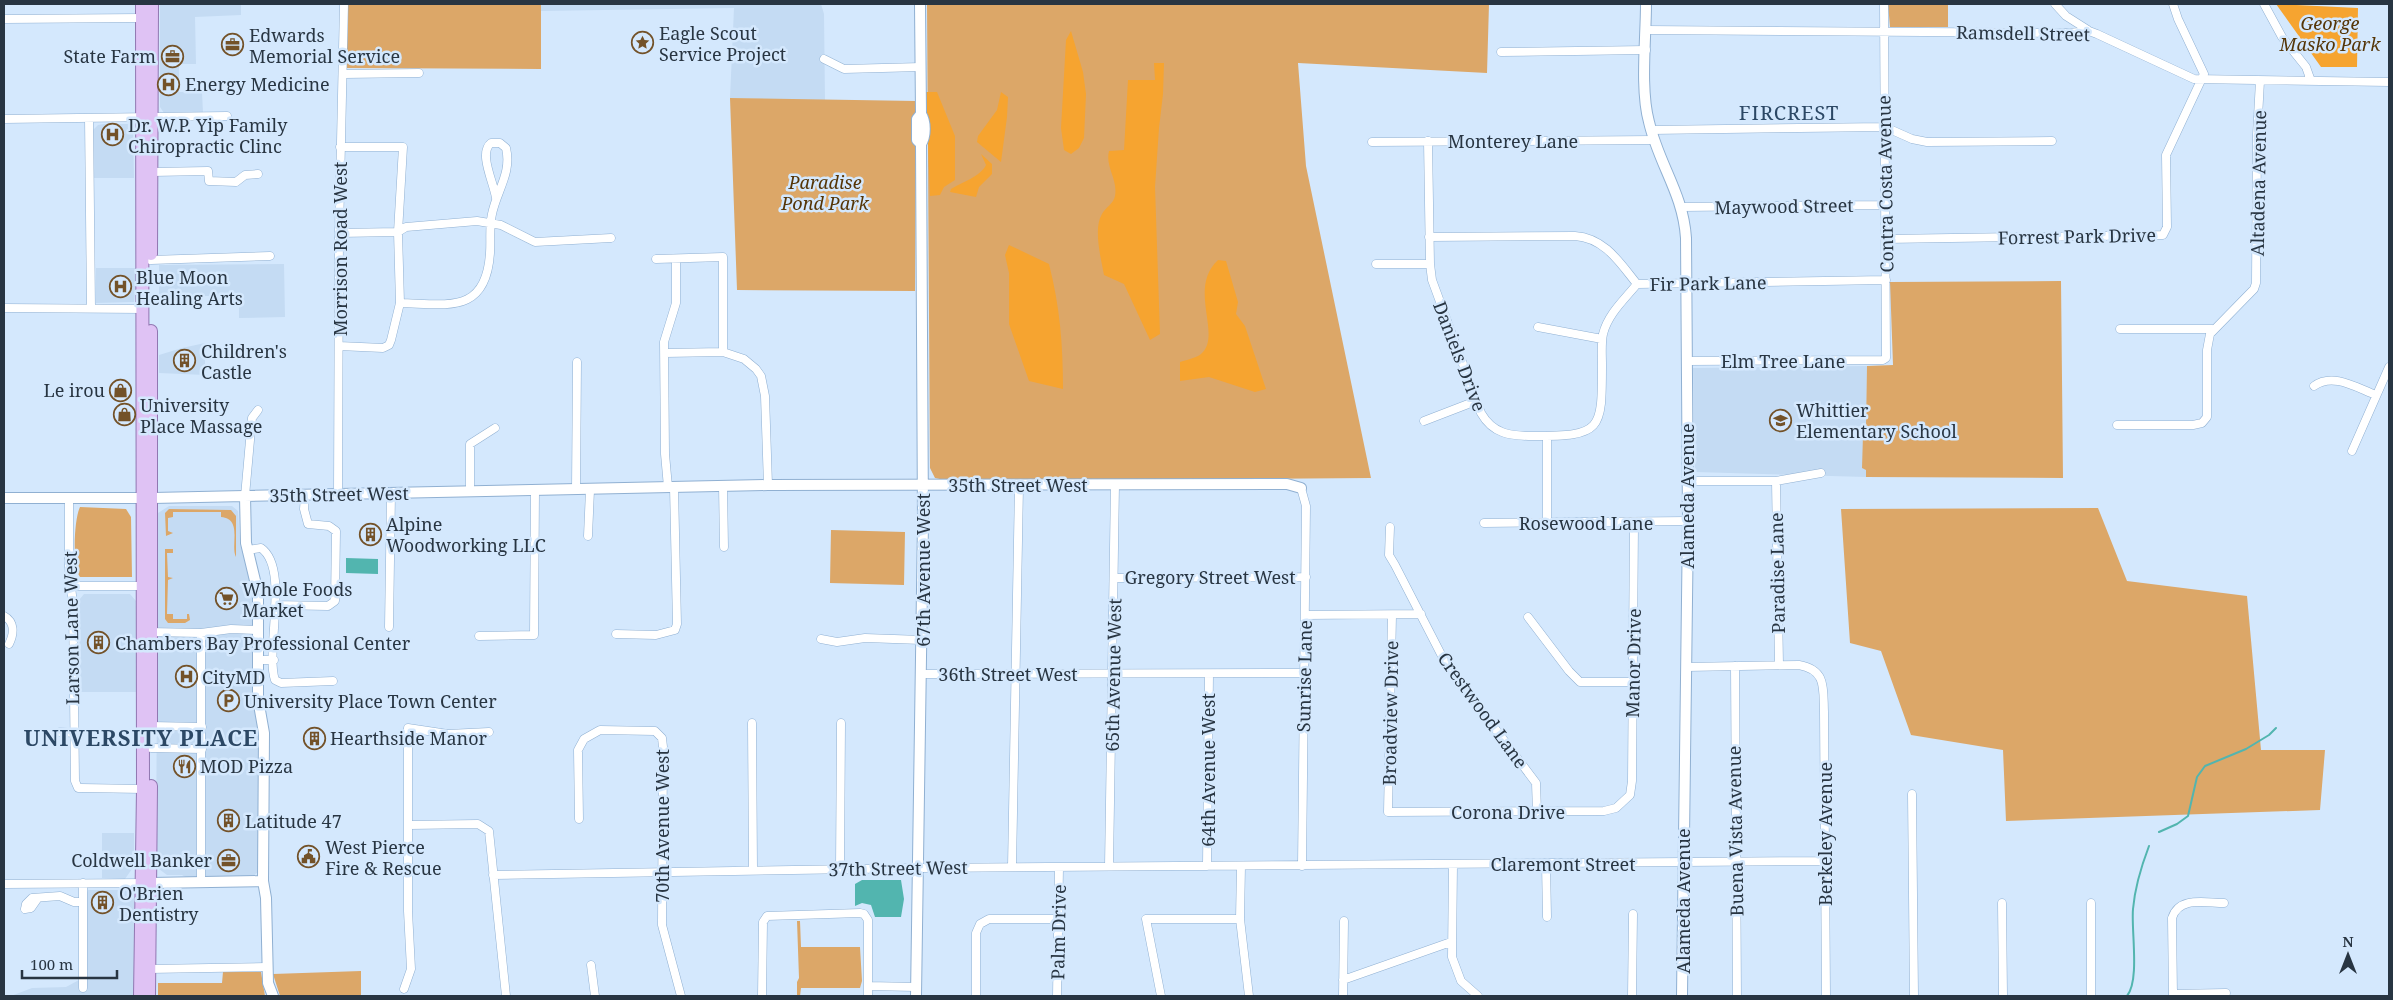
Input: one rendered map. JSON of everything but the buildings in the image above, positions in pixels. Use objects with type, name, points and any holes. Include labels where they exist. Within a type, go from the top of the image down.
[{"type":"main road","points":[[142,4],[147,118],[152,172],[147,632],[142,789],[150,969],[149,996]]},
{"type":"main road","points":[[140,996],[151,748],[147,632],[141,586],[147,498],[143,308],[147,118],[152,4]]},
{"type":"street","name":"Morrison Road West","points":[[338,494],[340,147],[344,74],[344,4]]},
{"type":"street","name":"67th Avenue West","points":[[916,992],[922,674],[923,485],[921,144],[924,139],[924,120],[921,114],[920,4]]},
{"type":"street","name":"Alameda Avenue","points":[[1646,4],[1646,100],[1651,130],[1682,207],[1686,238],[1688,522],[1682,996]]},
{"type":"street","name":"Contra Costa Avenue","points":[[1880,360],[1885,359],[1887,354],[1884,4]]},
{"type":"street","points":[[2055,4],[2066,16],[2089,31]]},
{"type":"street","points":[[2173,4],[2178,19],[2203,69],[2202,79]]},
{"type":"street","points":[[2264,4],[2282,36],[2306,67],[2311,81]]},
{"type":"street","points":[[4,19],[142,18]]},
{"type":"street","name":"Ramsdell Street","points":[[1646,30],[2069,33],[2089,31],[2190,78],[2260,82],[2389,82]]},
{"type":"street","points":[[1501,52],[1646,50]]},
{"type":"street","points":[[824,59],[837,66],[853,69],[921,67]]},
{"type":"street","points":[[344,74],[420,73]]},
{"type":"street","name":"Forrest Park Drive","points":[[1886,239],[2162,236],[2166,227],[2165,174],[2167,150],[2202,79]]},
{"type":"street","name":"Altadena Avenue","points":[[2212,329],[2256,285],[2257,135],[2260,82]]},
{"type":"street","points":[[4,119],[227,116]]},
{"type":"street","points":[[89,118],[91,308]]},
{"type":"street","points":[[1651,130],[1885,127],[1912,139],[1927,142],[2052,141]]},
{"type":"street","name":"Monterey Lane","points":[[1372,142],[1654,140]]},
{"type":"street","name":"Daniels Drive","points":[[1428,141],[1430,264],[1434,289],[1484,419],[1501,432],[1515,436],[1577,435],[1592,427],[1599,419],[1602,400],[1602,339],[1611,315],[1637,284]]},
{"type":"street","points":[[400,303],[453,304],[470,299],[476,294],[487,274],[490,253],[490,222],[496,198],[507,172],[506,148],[500,143],[491,143],[486,148],[486,160],[496,198]]},
{"type":"street","points":[[339,346],[386,347],[391,340],[400,303],[398,232],[403,147],[340,147]]},
{"type":"street","points":[[152,172],[208,171],[208,181],[236,182],[245,175],[258,174]]},
{"type":"street","name":"Maywood Street","points":[[1682,207],[1886,205]]},
{"type":"street","points":[[339,232],[398,232],[406,227],[477,221],[501,225],[535,242],[611,238]]},
{"type":"street","name":"Fir Park Lane","points":[[1430,237],[1588,237],[1608,250],[1637,284],[1886,280]]},
{"type":"street","points":[[151,260],[270,256]]},
{"type":"street","points":[[656,259],[723,257],[723,352]]},
{"type":"street","points":[[616,634],[656,635],[675,630],[677,624],[671,487],[665,454],[664,342],[676,304],[676,259]]},
{"type":"street","points":[[1376,264],[1430,264]]},
{"type":"street","points":[[4,308],[143,308]]},
{"type":"street","points":[[1538,327],[1602,339]]},
{"type":"street","points":[[2117,425],[2193,425],[2204,420],[2208,412],[2208,340],[2212,329],[2120,329]]},
{"type":"street","points":[[665,353],[723,352],[744,359],[760,376],[765,396],[768,485]]},
{"type":"street","name":"Elm Tree Lane","points":[[1686,361],[1880,360]]},
{"type":"street","points":[[576,490],[577,362]]},
{"type":"street","points":[[2352,451],[2389,367]]},
{"type":"street","points":[[2314,386],[2326,380],[2338,381],[2376,395]]},
{"type":"street","points":[[1424,421],[1476,401]]},
{"type":"street","points":[[258,410],[252,418],[244,496],[248,550],[258,584],[258,699],[264,733],[263,881],[266,898],[268,986],[273,996]]},
{"type":"street","points":[[470,492],[470,444],[495,428]]},
{"type":"street","points":[[1547,436],[1547,523]]},
{"type":"street","points":[[1688,481],[1776,481],[1821,473]]},
{"type":"street","name":"Paradise Lane","points":[[1776,481],[1779,666]]},
{"type":"street","name":"65th Avenue West","points":[[1109,866],[1115,484]]},
{"type":"street","name":"35th Street West","points":[[4,498],[391,494],[768,485],[1287,484],[1301,488]]},
{"type":"street","points":[[723,486],[724,547]]},
{"type":"street","points":[[1012,867],[1017,675],[1018,486]]},
{"type":"street","name":"Sunrise Lane","points":[[1301,488],[1306,506],[1302,866]]},
{"type":"street","points":[[479,636],[534,635],[535,490]]},
{"type":"street","points":[[588,536],[590,490]]},
{"type":"street","points":[[389,627],[391,494]]},
{"type":"street","points":[[276,605],[335,604],[336,531],[333,527],[308,524],[304,509],[305,495]]},
{"type":"street","name":"Larson Lane West","points":[[69,498],[69,569],[73,586],[75,780],[78,788],[142,789]]},
{"type":"street","name":"Rosewood Lane","points":[[1484,523],[1688,522]]},
{"type":"street","name":"Manor Drive","points":[[1625,801],[1630,796],[1632,781],[1634,523]]},
{"type":"street","name":"Crestwood Lane","points":[[1390,526],[1389,555],[1446,662],[1536,783],[1537,812]]},
{"type":"street","points":[[248,550],[261,548],[266,552],[275,575],[274,678],[278,682],[334,681]]},
{"type":"street","name":"Gregory Street West","points":[[1115,578],[1306,576]]},
{"type":"street","points":[[73,586],[141,586]]},
{"type":"street","points":[[1305,615],[1421,614]]},
{"type":"street","name":"Broadview Drive","points":[[1388,812],[1392,615]]},
{"type":"street","points":[[4,616],[10,620],[13,628],[9,644]]},
{"type":"street","points":[[1528,617],[1569,671],[1580,682],[1634,682]]},
{"type":"street","points":[[147,632],[201,633],[231,629],[258,630]]},
{"type":"street","points":[[201,633],[201,882]]},
{"type":"street","points":[[821,639],[837,642],[865,638],[922,640]]},
{"type":"street","points":[[258,660],[274,660]]},
{"type":"street","name":"Buena Vista Avenue","points":[[1735,666],[1737,996]]},
{"type":"street","points":[[1687,667],[1779,666]]},
{"type":"street","name":"Berkeley Avenue","points":[[1779,666],[1804,666],[1818,673],[1822,686],[1824,712],[1826,996]]},
{"type":"street","name":"36th Street West","points":[[922,674],[1304,673]]},
{"type":"street","name":"64th Avenue West","points":[[1207,866],[1209,674]]},
{"type":"street","points":[[752,723],[753,870]]},
{"type":"street","points":[[840,869],[841,723]]},
{"type":"street","points":[[151,726],[202,727]]},
{"type":"street","points":[[404,989],[411,969],[408,911],[408,728],[448,734],[489,732]]},
{"type":"street","name":"70th Avenue West","points":[[579,819],[578,750],[584,739],[600,730],[652,729],[662,738],[664,748],[663,931],[681,996]]},
{"type":"street","points":[[60,732],[75,733]]},
{"type":"street","points":[[151,748],[202,749]]},
{"type":"street","points":[[1912,794],[1914,996]]},
{"type":"street","name":"Corona Drive","points":[[1388,812],[1604,812],[1616,808],[1625,801]]},
{"type":"street","points":[[409,825],[478,824],[489,831],[506,996]]},
{"type":"street","name":"Claremont Street","points":[[1302,866],[1824,861]]},
{"type":"street","points":[[1453,864],[1451,942],[1453,963],[1458,975],[1468,988],[1478,996]]},
{"type":"street","points":[[1546,864],[1547,917]]},
{"type":"street","points":[[1241,866],[1240,919],[1249,996]]},
{"type":"street","name":"37th Street West","points":[[494,875],[919,868],[1302,866]]},
{"type":"street","name":"Palm Drive","points":[[1057,996],[1059,867]]},
{"type":"street","points":[[4,884],[263,881]]},
{"type":"street","points":[[83,883],[83,988]]},
{"type":"street","points":[[38,898],[60,896],[74,902],[83,902]]},
{"type":"street","points":[[2224,903],[2187,902],[2175,911],[2172,918],[2173,995],[2226,993]]},
{"type":"street","points":[[2002,903],[2003,996]]},
{"type":"street","points":[[2091,903],[2091,996]]},
{"type":"street","points":[[762,996],[763,922],[765,918],[776,914],[864,914],[868,920],[868,996]]},
{"type":"street","points":[[1632,996],[1633,914]]},
{"type":"street","points":[[976,996],[976,933],[980,924],[989,919],[1058,920]]},
{"type":"street","points":[[1161,996],[1146,919],[1240,919]]},
{"type":"street","points":[[1343,996],[1344,921]]},
{"type":"street","points":[[1343,980],[1451,942]]},
{"type":"street","points":[[591,965],[596,996]]},
{"type":"street","points":[[150,969],[267,967]]},
{"type":"street","points":[[868,986],[916,992]]},
{"type":"shaded area","points":[[160,4],[241,4],[241,15],[195,17],[196,64],[179,64],[179,92],[202,92],[203,113],[164,113],[160,107]]},
{"type":"shaded area","points":[[541,4],[821,4],[824,14],[825,101],[730,98],[734,8],[541,11]]},
{"type":"shaded area","points":[[129,124],[133,127],[134,178],[92,178],[92,131],[98,125]]},
{"type":"shaded area","points":[[284,264],[285,317],[239,318],[239,296],[159,296],[159,265]]},
{"type":"shaded area","points":[[96,268],[138,268],[134,302],[96,303]]},
{"type":"shaded area","points":[[205,343],[205,375],[159,373],[159,355]]},
{"type":"shaded area","name":"Whittier Elementary School","points":[[1867,366],[1866,477],[1695,472],[1693,368]]},
{"type":"shaded area","points":[[169,506],[232,506],[238,511],[240,544],[254,590],[260,727],[258,872],[252,877],[187,878],[182,875],[167,875],[159,869],[156,854],[158,513]]},
{"type":"shaded area","points":[[346,558],[378,559],[378,574],[346,573]]},
{"type":"shaded area","points":[[84,594],[130,594],[136,601],[136,692],[80,692],[79,600]]},
{"type":"shaded area","points":[[102,833],[134,833],[134,866],[125,879],[102,878]]},
{"type":"shaded area","points":[[862,880],[901,880],[904,899],[901,917],[875,917],[871,905],[862,903],[855,906],[855,884]]},
{"type":"shaded area","points":[[88,890],[125,890],[130,892],[134,899],[135,996],[11,996],[32,988],[66,987],[79,980],[79,916]]},
{"type":"green space","points":[[345,4],[541,4],[541,69],[344,68]]},
{"type":"green space","points":[[927,4],[1489,4],[1487,73],[1298,63],[1306,166],[1371,478],[949,481],[935,478],[930,468]]},
{"type":"green space","points":[[1888,4],[1948,4],[1948,27],[1890,27]]},
{"type":"green space","name":"George Masko Park","points":[[2276,4],[2358,8],[2357,67],[2321,67]]},
{"type":"green space","points":[[1071,31],[1083,72],[1086,94],[1084,138],[1079,148],[1071,154],[1064,150],[1061,128],[1066,40]]},
{"type":"green space","points":[[1154,63],[1164,63],[1155,187],[1160,334],[1150,340],[1124,284],[1104,275],[1098,227],[1103,212],[1115,196],[1115,184],[1108,157],[1109,151],[1124,150],[1128,80],[1155,80]]},
{"type":"green space","points":[[926,92],[937,92],[955,136],[955,180],[944,187],[940,195],[930,196]]},
{"type":"green space","points":[[1001,92],[1008,97],[1001,162],[977,142],[978,136],[997,110]]},
{"type":"green space","name":"Paradise Pond Park","points":[[730,98],[916,101],[915,291],[737,290]]},
{"type":"green space","points":[[981,154],[992,164],[992,174],[979,187],[976,197],[950,192],[951,189],[980,173],[986,165]]},
{"type":"green space","points":[[1009,245],[1049,264],[1060,326],[1063,389],[1029,381],[1009,324],[1009,273],[1005,255]]},
{"type":"green space","points":[[1218,260],[1226,261],[1238,302],[1236,314],[1245,326],[1266,389],[1255,392],[1209,377],[1180,381],[1180,362],[1201,354],[1207,346],[1209,335],[1205,284],[1209,272]]},
{"type":"green space","points":[[2061,281],[2063,478],[1866,477],[1866,470],[1862,468],[1863,435],[1866,426],[1867,366],[1893,365],[1890,282]]},
{"type":"green space","points":[[80,507],[126,509],[131,517],[132,577],[80,577],[77,571],[75,542],[76,521]]},
{"type":"green space","points":[[2098,508],[2127,581],[2247,596],[2261,750],[2325,750],[2320,810],[2006,821],[2003,750],[1911,735],[1881,651],[1850,643],[1841,509]]},
{"type":"green space","points":[[169,509],[231,510],[236,516],[236,557],[234,527],[232,522],[221,517],[221,512],[173,512],[173,517],[168,518],[168,531],[173,533],[166,536],[165,513]]},
{"type":"green space","points":[[831,530],[905,532],[904,585],[830,583]]},
{"type":"green space","points":[[165,549],[173,549],[173,553],[167,553],[168,577],[173,578],[168,580],[167,614],[173,614],[173,619],[187,619],[187,614],[189,614],[190,620],[185,623],[168,623],[165,619]]},
{"type":"green space","points":[[797,921],[800,921],[801,947],[860,947],[862,981],[860,988],[801,988],[800,996],[797,996],[797,982],[799,978]]},
{"type":"green space","points":[[361,971],[361,996],[280,996],[273,974]]},
{"type":"green space","points":[[223,972],[261,972],[265,996],[158,996],[158,983],[222,983]]},
{"type":"waterway","points":[[2159,832],[2177,824],[2188,816],[2197,777],[2205,766],[2246,749],[2269,735],[2276,728]]},
{"type":"waterway","points":[[2127,996],[2131,989],[2134,967],[2134,901],[2143,861],[2149,846]]},
{"type":"place","name":"Eagle Scout Service Project","points":[[643,43]]},
{"type":"place","name":"Edwards Memorial Service","points":[[233,45]]},
{"type":"place","name":"State Farm","points":[[172,56]]},
{"type":"place","name":"Energy Medicine","points":[[169,84]]},
{"type":"place","name":"Dr. W.P. Yip Family Chiropractic Clinc","points":[[112,135]]},
{"type":"place","name":"Blue Moon Healing Arts","points":[[120,287]]},
{"type":"place","name":"Children's Castle","points":[[185,361]]},
{"type":"place","name":"Le irou","points":[[121,390]]},
{"type":"place","name":"University Place Massage","points":[[124,415]]},
{"type":"place","name":"Whittier Elementary School","points":[[1780,420]]},
{"type":"place","name":"Alpine Woodworking LLC","points":[[370,534]]},
{"type":"place","name":"Whole Foods Market","points":[[226,599]]},
{"type":"place","name":"Chambers Bay Professional Center","points":[[99,643]]},
{"type":"place","name":"CityMD","points":[[186,677]]},
{"type":"place","name":"University Place Town Center","points":[[228,701]]},
{"type":"place","name":"Hearthside Manor","points":[[314,738]]},
{"type":"place","name":"MOD Pizza","points":[[184,766]]},
{"type":"place","name":"Latitude 47","points":[[229,821]]},
{"type":"place","name":"West Pierce Fire & Rescue","points":[[309,857]]},
{"type":"place","name":"Coldwell Banker","points":[[228,860]]},
{"type":"place","name":"O'Brien Dentistry","points":[[103,903]]},
{"type":"district","name":"FIRCREST","points":[[1789,112]]},
{"type":"district","name":"UNIVERSITY PLACE","points":[[141,737]]}]
